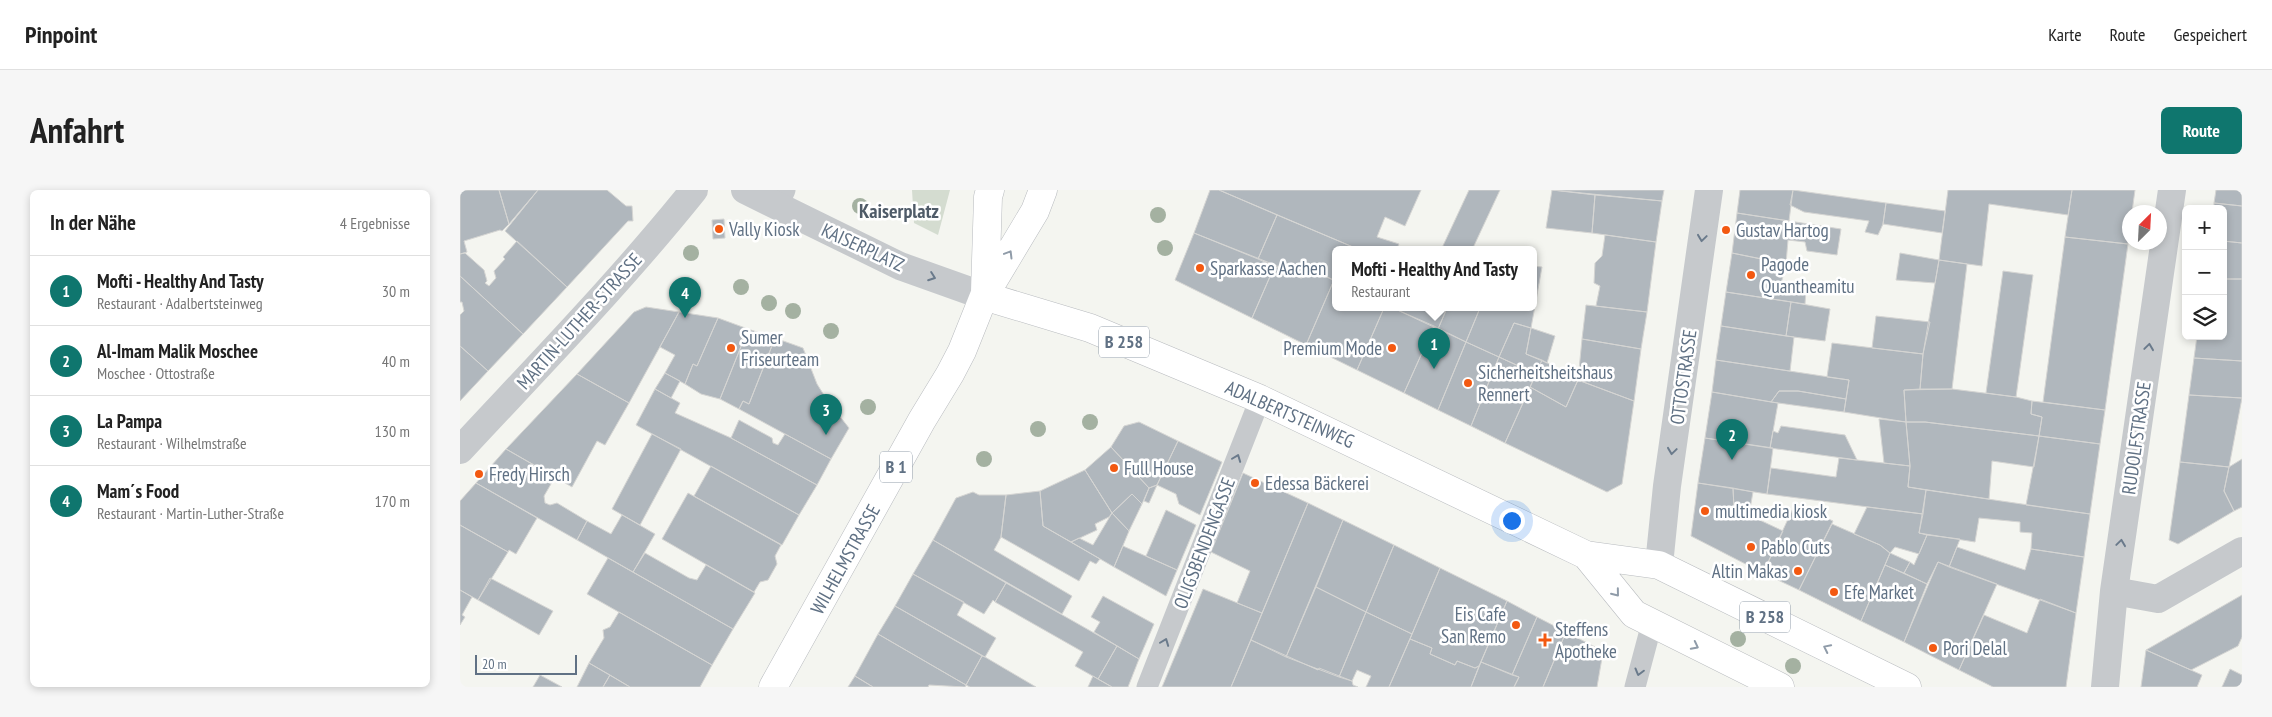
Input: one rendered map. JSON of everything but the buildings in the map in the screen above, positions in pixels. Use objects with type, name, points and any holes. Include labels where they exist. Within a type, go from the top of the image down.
[{"type":"main road","name":"B 1","points":[[984,296],[988,197],[990,190]]},
{"type":"main road","name":"B 1","points":[[984,296],[1035,211],[1043,190]]},
{"type":"main road","name":"ADALBERTSTEINWEG","points":[[984,296],[1090,328],[1260,399],[1586,555],[1659,565],[1907,687]]},
{"type":"main road","name":"WILHELMSTRASSE","points":[[773,687],[922,420],[950,374],[962,351],[984,296]]},
{"type":"main road","name":"ADALBERTSTEINWEG","points":[[1586,555],[1634,614],[1780,687]]},
{"type":"street","name":"MARTIN-LUTHER-STRASSE","points":[[460,450],[644,250],[694,190]]},
{"type":"street","name":"KAISERPLATZ","points":[[745,190],[782,198],[900,266],[984,296]]},
{"type":"street","name":"OTTOSTRASSE","points":[[1659,565],[1667,486],[1709,190]]},
{"type":"street","name":"RUDOLFSTRASSE","points":[[2105,687],[2114,591],[2172,190]]},
{"type":"street","points":[[2114,591],[2158,599],[2242,551]]},
{"type":"lane","name":"OLIGSBENDENGASSE","points":[[1147,687],[1260,399]]},
{"type":"lane","points":[[1635,687],[1652,624]]},
{"type":"shaded area","points":[[912,190],[950,190],[938,235],[914,223]]},
{"type":"place","name":"Vally Kiosk","points":[[719,229]]},
{"type":"place","name":"Gustav Hartog","points":[[1726,230]]},
{"type":"place","name":"Sparkasse Aachen","points":[[1200,268]]},
{"type":"place","name":"Pagode Quantheamitu","points":[[1751,275]]},
{"type":"place","name":"Mam´s Food","points":[[685,318]]},
{"type":"place","name":"Sumer Friseurteam","points":[[731,348]]},
{"type":"place","name":"Premium Mode","points":[[1392,348]]},
{"type":"place","name":"Mofti - Healthy And Tasty","points":[[1434,369]]},
{"type":"place","name":"Sicherheitsheitshaus Rennert","points":[[1468,383]]},
{"type":"place","name":"La Pampa","points":[[826,435]]},
{"type":"place","name":"Al-Imam Malik Moschee","points":[[1732,460]]},
{"type":"place","name":"Full House","points":[[1114,468]]},
{"type":"place","name":"Fredy Hirsch","points":[[479,474]]},
{"type":"place","name":"Edessa Bäckerei","points":[[1255,483]]},
{"type":"place","name":"multimedia kiosk","points":[[1705,511]]},
{"type":"place","name":"Pablo Cuts","points":[[1751,547]]},
{"type":"place","name":"Altin Makas","points":[[1798,571]]},
{"type":"place","name":"Efe Market","points":[[1834,592]]},
{"type":"place","name":"Eis Cafe San Remo","points":[[1516,625]]},
{"type":"place","name":"Steffens Apotheke","points":[[1545,640]]},
{"type":"place","name":"Pori Delal","points":[[1933,648]]},
{"type":"district","name":"Kaiserplatz","points":[[899,211]]}]
